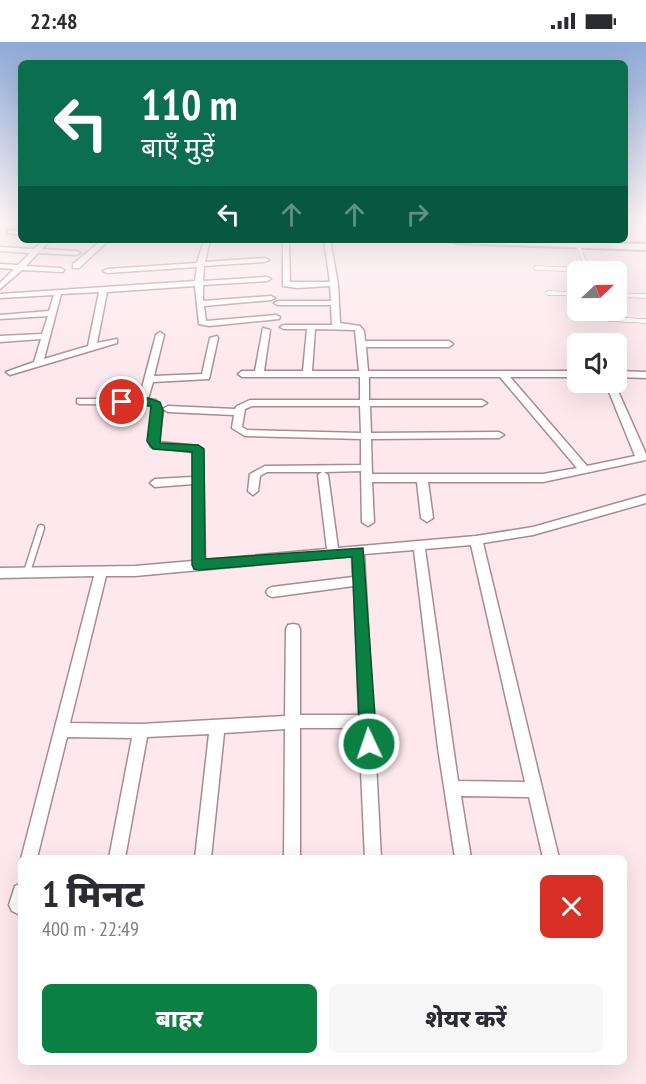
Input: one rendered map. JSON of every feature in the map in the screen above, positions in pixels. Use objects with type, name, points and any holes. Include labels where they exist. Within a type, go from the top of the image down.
[{"type":"street","points":[[15,268],[60,270]]},
{"type":"street","points":[[0,286],[19,268]]},
{"type":"street","points":[[136,287],[135,269],[157,268]]},
{"type":"street","points":[[199,268],[201,320],[206,324],[276,317]]},
{"type":"street","points":[[286,268],[286,284],[297,286],[334,284]]},
{"type":"street","points":[[331,268],[336,324],[339,327]]},
{"type":"street","points":[[0,297],[267,279]]},
{"type":"street","points":[[0,286],[45,289]]},
{"type":"street","points":[[92,347],[103,290]]},
{"type":"street","points":[[38,364],[58,293]]},
{"type":"street","points":[[200,304],[275,300],[335,303]]},
{"type":"street","points":[[0,317],[52,313]]},
{"type":"street","points":[[284,327],[359,329],[364,374],[368,522]]},
{"type":"street","points":[[307,375],[311,327]]},
{"type":"street","points":[[259,374],[266,330]]},
{"type":"street","points":[[143,402],[160,335]]},
{"type":"street","points":[[0,339],[46,336]]},
{"type":"street","points":[[149,379],[206,377],[214,338]]},
{"type":"street","points":[[10,372],[114,341]]},
{"type":"street","points":[[362,344],[449,344]]},
{"type":"street","points":[[502,373],[585,470]]},
{"type":"street","points":[[242,374],[567,374]]},
{"type":"street","points":[[627,374],[646,375]]},
{"type":"street","points":[[253,490],[255,474],[265,469],[367,473],[422,478],[528,479],[644,457],[614,393]]},
{"type":"street","points":[[80,401],[153,402],[157,407],[153,441],[155,445],[198,449],[199,565]]},
{"type":"street","points":[[482,403],[249,403],[242,405],[237,428],[245,433],[366,436],[499,435]]},
{"type":"street","points":[[168,410],[239,412]]},
{"type":"street","points":[[323,475],[333,554]]},
{"type":"street","points":[[422,478],[427,518]]},
{"type":"street","points":[[155,483],[199,480]]},
{"type":"street","points":[[0,573],[101,572],[476,540],[533,531],[646,499]]},
{"type":"street","points":[[476,540],[550,855]]},
{"type":"street","points":[[419,545],[463,855]]},
{"type":"street","points":[[358,551],[373,855]]},
{"type":"street","points":[[30,855],[101,572]]},
{"type":"street","points":[[272,592],[360,581]]},
{"type":"street","points":[[292,855],[293,628]]},
{"type":"street","points":[[61,730],[141,731],[293,722],[368,721]]},
{"type":"street","points":[[203,855],[216,728]]},
{"type":"street","points":[[118,855],[141,731]]},
{"type":"street","points":[[452,788],[536,790]]},
{"type":"lane","points":[[536,268],[567,270]]},
{"type":"lane","points":[[548,292],[567,293]]},
{"type":"lane","points":[[627,295],[646,296]]},
{"type":"lane","points":[[627,320],[646,321]]},
{"type":"lane","points":[[27,572],[41,528]]},
{"type":"route","points":[[122,402],[153,402],[156,404],[158,410],[153,441],[155,445],[198,449],[199,565],[358,551],[369,744]]}]
